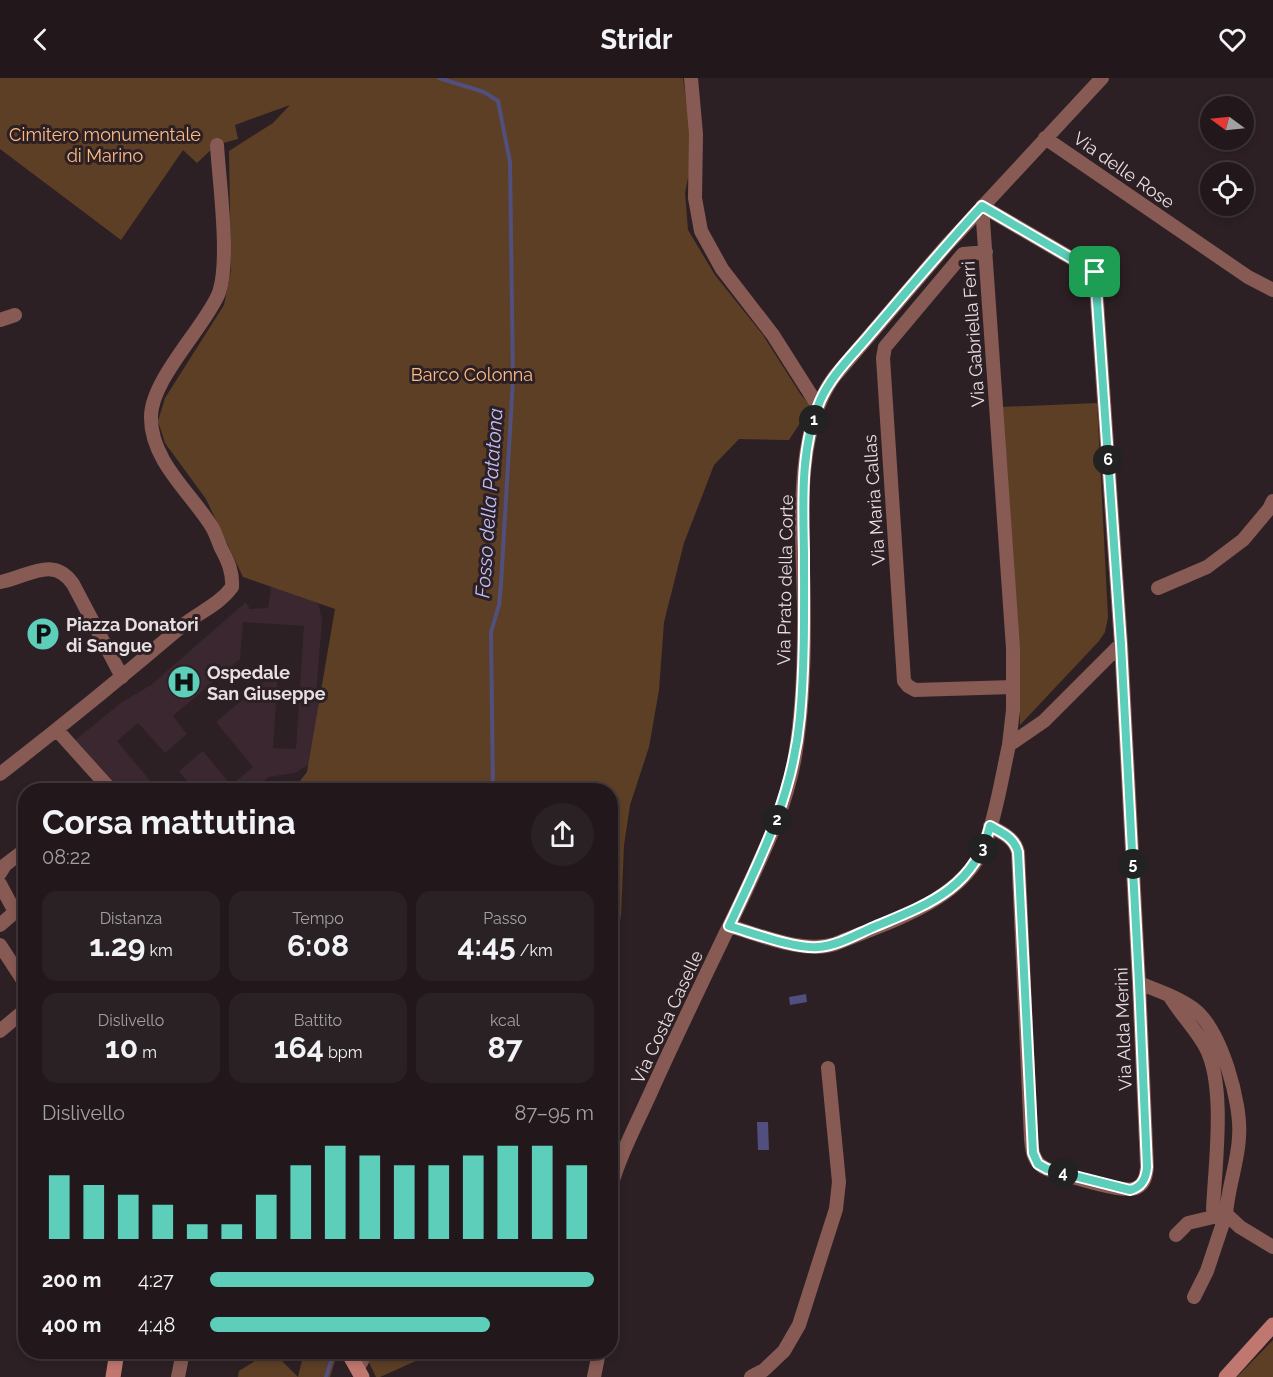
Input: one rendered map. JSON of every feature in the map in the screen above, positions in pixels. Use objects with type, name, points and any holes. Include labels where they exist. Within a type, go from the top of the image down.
[{"type":"main road","points":[[1226,1377],[1273,1325]]},
{"type":"main road","points":[[113,1377],[116,1359]]},
{"type":"street","points":[[691,78],[696,134],[695,198],[701,231],[707,245],[727,276],[781,347],[818,406]]},
{"type":"street","name":"Via Prato della Corte","points":[[729,926],[777,820],[795,757],[800,716],[804,627],[803,509],[806,462],[810,431],[818,406],[834,377],[946,246],[1102,78]]},
{"type":"street","name":"Via delle Rose","points":[[1045,138],[1248,277],[1273,290]]},
{"type":"street","points":[[0,774],[192,618],[220,601],[232,587],[232,570],[212,528],[174,475],[155,443],[151,417],[154,395],[218,294],[223,268],[223,233],[216,146]]},
{"type":"street","points":[[729,926],[802,946],[818,948],[835,944],[924,906],[955,885],[976,861],[984,846],[1009,745],[1044,721],[1121,644],[1095,272],[982,206]]},
{"type":"street","name":"Via Gabriella Ferri","points":[[982,206],[1012,648],[1013,687],[1009,745]]},
{"type":"street","name":"Via Maria Callas","points":[[986,252],[963,254],[885,347],[883,358],[885,403],[904,681],[915,690],[1013,687]]},
{"type":"street","points":[[0,320],[15,315]]},
{"type":"street","points":[[1158,588],[1207,567],[1243,540],[1263,517],[1273,501]]},
{"type":"street","points":[[0,582],[45,569],[62,572],[73,584],[122,677]]},
{"type":"street","name":"Via Alda Merini","points":[[990,826],[1011,838],[1017,849],[1031,1144],[1036,1161],[1042,1167],[1125,1189],[1134,1189],[1143,1182],[1147,1167],[1121,644]]},
{"type":"street","points":[[57,730],[100,783]]},
{"type":"street","points":[[0,873],[5,865],[18,855]]},
{"type":"street","points":[[0,884],[15,912],[0,925]]},
{"type":"street","name":"Via Costa Caselle","points":[[618,1167],[729,926]]},
{"type":"street","points":[[0,945],[18,973]]},
{"type":"street","points":[[1139,983],[1193,1008],[1207,1023],[1222,1056],[1234,1096],[1240,1135],[1230,1182],[1219,1212],[1207,1270],[1194,1296]]},
{"type":"street","points":[[1169,995],[1206,1047],[1216,1076],[1219,1212]]},
{"type":"street","points":[[0,1031],[18,1015]]},
{"type":"street","points":[[751,1377],[764,1370],[784,1351],[799,1325],[836,1209],[838,1182],[828,1068]]},
{"type":"street","points":[[1176,1235],[1191,1222],[1219,1212]]},
{"type":"street","points":[[1219,1212],[1273,1246]]},
{"type":"street","points":[[178,1377],[182,1359]]},
{"type":"street","points":[[594,1377],[598,1359]]},
{"type":"shaded area","name":"Ospedale San Giuseppe","points":[[273,573],[312,593],[319,606],[322,621],[316,694],[322,723],[317,752],[308,765],[295,773],[268,777],[263,783],[233,783],[253,767],[216,722],[278,670],[273,748],[296,749],[304,626],[243,622],[240,659],[173,716],[187,734],[165,753],[138,723],[117,741],[152,783],[112,783],[74,741],[122,702],[151,685],[246,602],[250,609],[268,608]]},
{"type":"shaded area","name":"Ospedale San Giuseppe","points":[[203,751],[229,783],[189,783],[179,771]]},
{"type":"shaded area","points":[[806,994],[807,1002],[790,1005],[789,997]]},
{"type":"shaded area","points":[[757,1122],[768,1122],[769,1150],[758,1150]]},
{"type":"green space","name":"Barco Colonna","points":[[0,78],[683,78],[693,153],[685,193],[688,230],[715,275],[763,335],[801,395],[811,406],[789,440],[739,439],[714,465],[684,543],[664,622],[659,690],[649,747],[630,805],[624,845],[618,933],[618,783],[298,783],[307,772],[335,609],[243,577],[206,499],[165,443],[158,421],[165,398],[224,305],[231,270],[229,151],[273,123],[290,105],[235,125],[238,139],[216,145],[197,163],[183,150],[121,240],[0,149]]},
{"type":"green space","points":[[1097,403],[1108,617],[1105,632],[1020,725],[1002,407]]},
{"type":"green space","points":[[1273,1340],[1273,1377],[1237,1377]]},
{"type":"green space","points":[[258,1359],[280,1359],[298,1377],[238,1377],[239,1371]]},
{"type":"green space","points":[[302,1359],[336,1359],[330,1377],[298,1377]]},
{"type":"green space","points":[[367,1359],[420,1359],[380,1377],[376,1377]]},
{"type":"waterway","name":"Fosso della Patatona","points":[[439,78],[484,92],[498,101],[510,162],[513,380],[501,584],[499,605],[491,632],[493,783]]},
{"type":"waterway","name":"Fosso della Patatona","points":[[326,1377],[332,1359]]},
{"type":"place","name":"Piazza Donatori di Sangue","points":[[43,634]]},
{"type":"place","name":"Ospedale San Giuseppe","points":[[184,682]]},
{"type":"route","points":[[982,206],[1095,272],[1121,644],[1147,1167],[1142,1184],[1130,1190],[1047,1169],[1038,1164],[1033,1153],[1018,852],[1009,836],[990,826],[984,846],[976,861],[965,876],[941,896],[924,906],[827,946],[818,948],[802,946],[729,926],[777,820],[795,757],[800,716],[804,627],[803,509],[806,462],[813,422],[825,391],[834,377],[982,206]]},
{"type":"park label","name":"Cimitero monumentale di Marino","points":[[105,144]]}]
